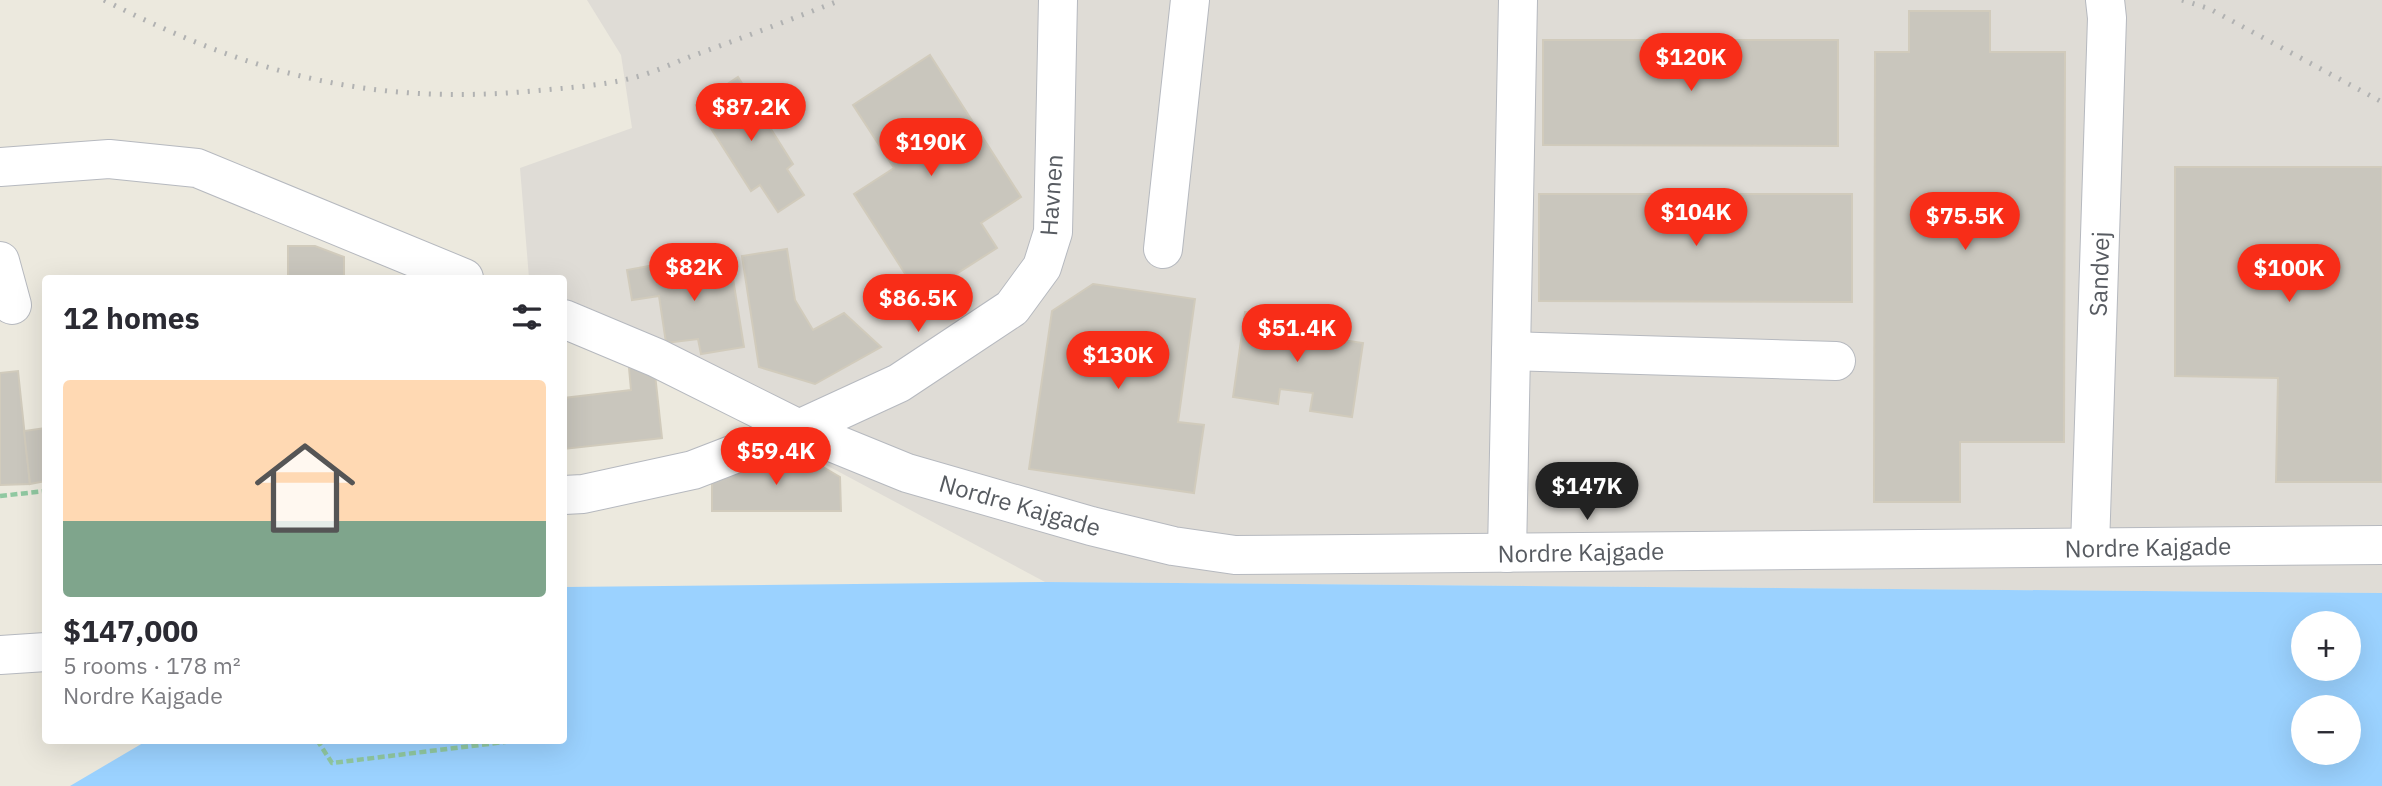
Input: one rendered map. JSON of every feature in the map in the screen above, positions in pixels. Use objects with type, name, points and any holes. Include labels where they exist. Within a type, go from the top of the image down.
[{"type":"street","name":"Havnen","points":[[567,495],[583,494],[693,470],[799,429],[899,383],[1012,308],[1042,267],[1053,232],[1058,0]]},
{"type":"street","points":[[1163,249],[1190,0]]},
{"type":"street","points":[[1507,553],[1518,0]]},
{"type":"street","name":"Sandvej","points":[[2090,547],[2107,32],[2105,0]]},
{"type":"street","points":[[0,167],[109,159],[197,168],[457,275]]},
{"type":"street","points":[[0,261],[12,305]]},
{"type":"street","name":"Nordre Kajgade","points":[[567,320],[657,358],[799,429],[907,473],[1062,518],[1173,546],[1235,555],[2382,545]]},
{"type":"street","points":[[1511,351],[1836,361]]},
{"type":"street","points":[[0,655],[42,652]]},
{"type":"path","points":[[0,496],[42,491]]},
{"type":"path","points":[[320,744],[332,763],[488,744]]},
{"type":"shaded area","points":[[587,0],[2382,0],[2382,593],[1045,582],[643,367],[567,338],[567,275],[529,275],[520,168],[632,128],[621,55]]},
{"type":"water","points":[[1045,582],[2382,593],[2382,786],[70,786],[141,744],[567,744],[567,587]]},
{"type":"building","points":[[1909,11],[1990,11],[1990,52],[2065,52],[2064,442],[1960,442],[1960,502],[1874,502],[1875,52],[1909,52]]},
{"type":"building","points":[[1543,40],[1838,40],[1838,146],[1543,145]]},
{"type":"building","points":[[930,55],[1021,197],[981,223],[997,248],[920,297],[854,194],[894,168],[853,105]]},
{"type":"building","points":[[738,77],[793,164],[787,169],[804,195],[778,212],[760,185],[751,191],[696,105]]},
{"type":"building","points":[[2175,167],[2382,167],[2382,482],[2276,482],[2278,378],[2175,376]]},
{"type":"building","points":[[1539,194],[1852,194],[1852,302],[1539,301]]},
{"type":"building","points":[[288,246],[315,246],[344,257],[344,275],[288,275]]},
{"type":"building","points":[[787,249],[795,300],[813,330],[844,313],[881,347],[815,384],[759,367],[742,256]]},
{"type":"building","points":[[730,260],[744,347],[701,354],[698,339],[666,343],[659,296],[632,300],[627,270],[660,264],[661,271]]},
{"type":"building","points":[[1093,284],[1195,299],[1178,422],[1204,425],[1194,493],[1029,469],[1052,311]]},
{"type":"building","points":[[1245,312],[1290,318],[1290,324],[1330,330],[1329,338],[1363,343],[1352,417],[1310,411],[1313,393],[1280,389],[1278,404],[1233,397]]},
{"type":"building","points":[[654,365],[662,438],[567,449],[567,398],[631,390],[629,368]]},
{"type":"building","points":[[18,371],[30,484],[0,485],[0,373]]},
{"type":"building","points":[[42,429],[42,482],[30,484],[24,431]]},
{"type":"building","points":[[744,460],[811,460],[840,477],[841,511],[712,511],[712,477]]},
{"type":"railway","points":[[104,0],[209,47],[260,65],[311,78],[364,88],[474,94],[583,86],[632,78],[841,0]]},
{"type":"railway","points":[[2182,0],[2210,9],[2382,102]]}]
